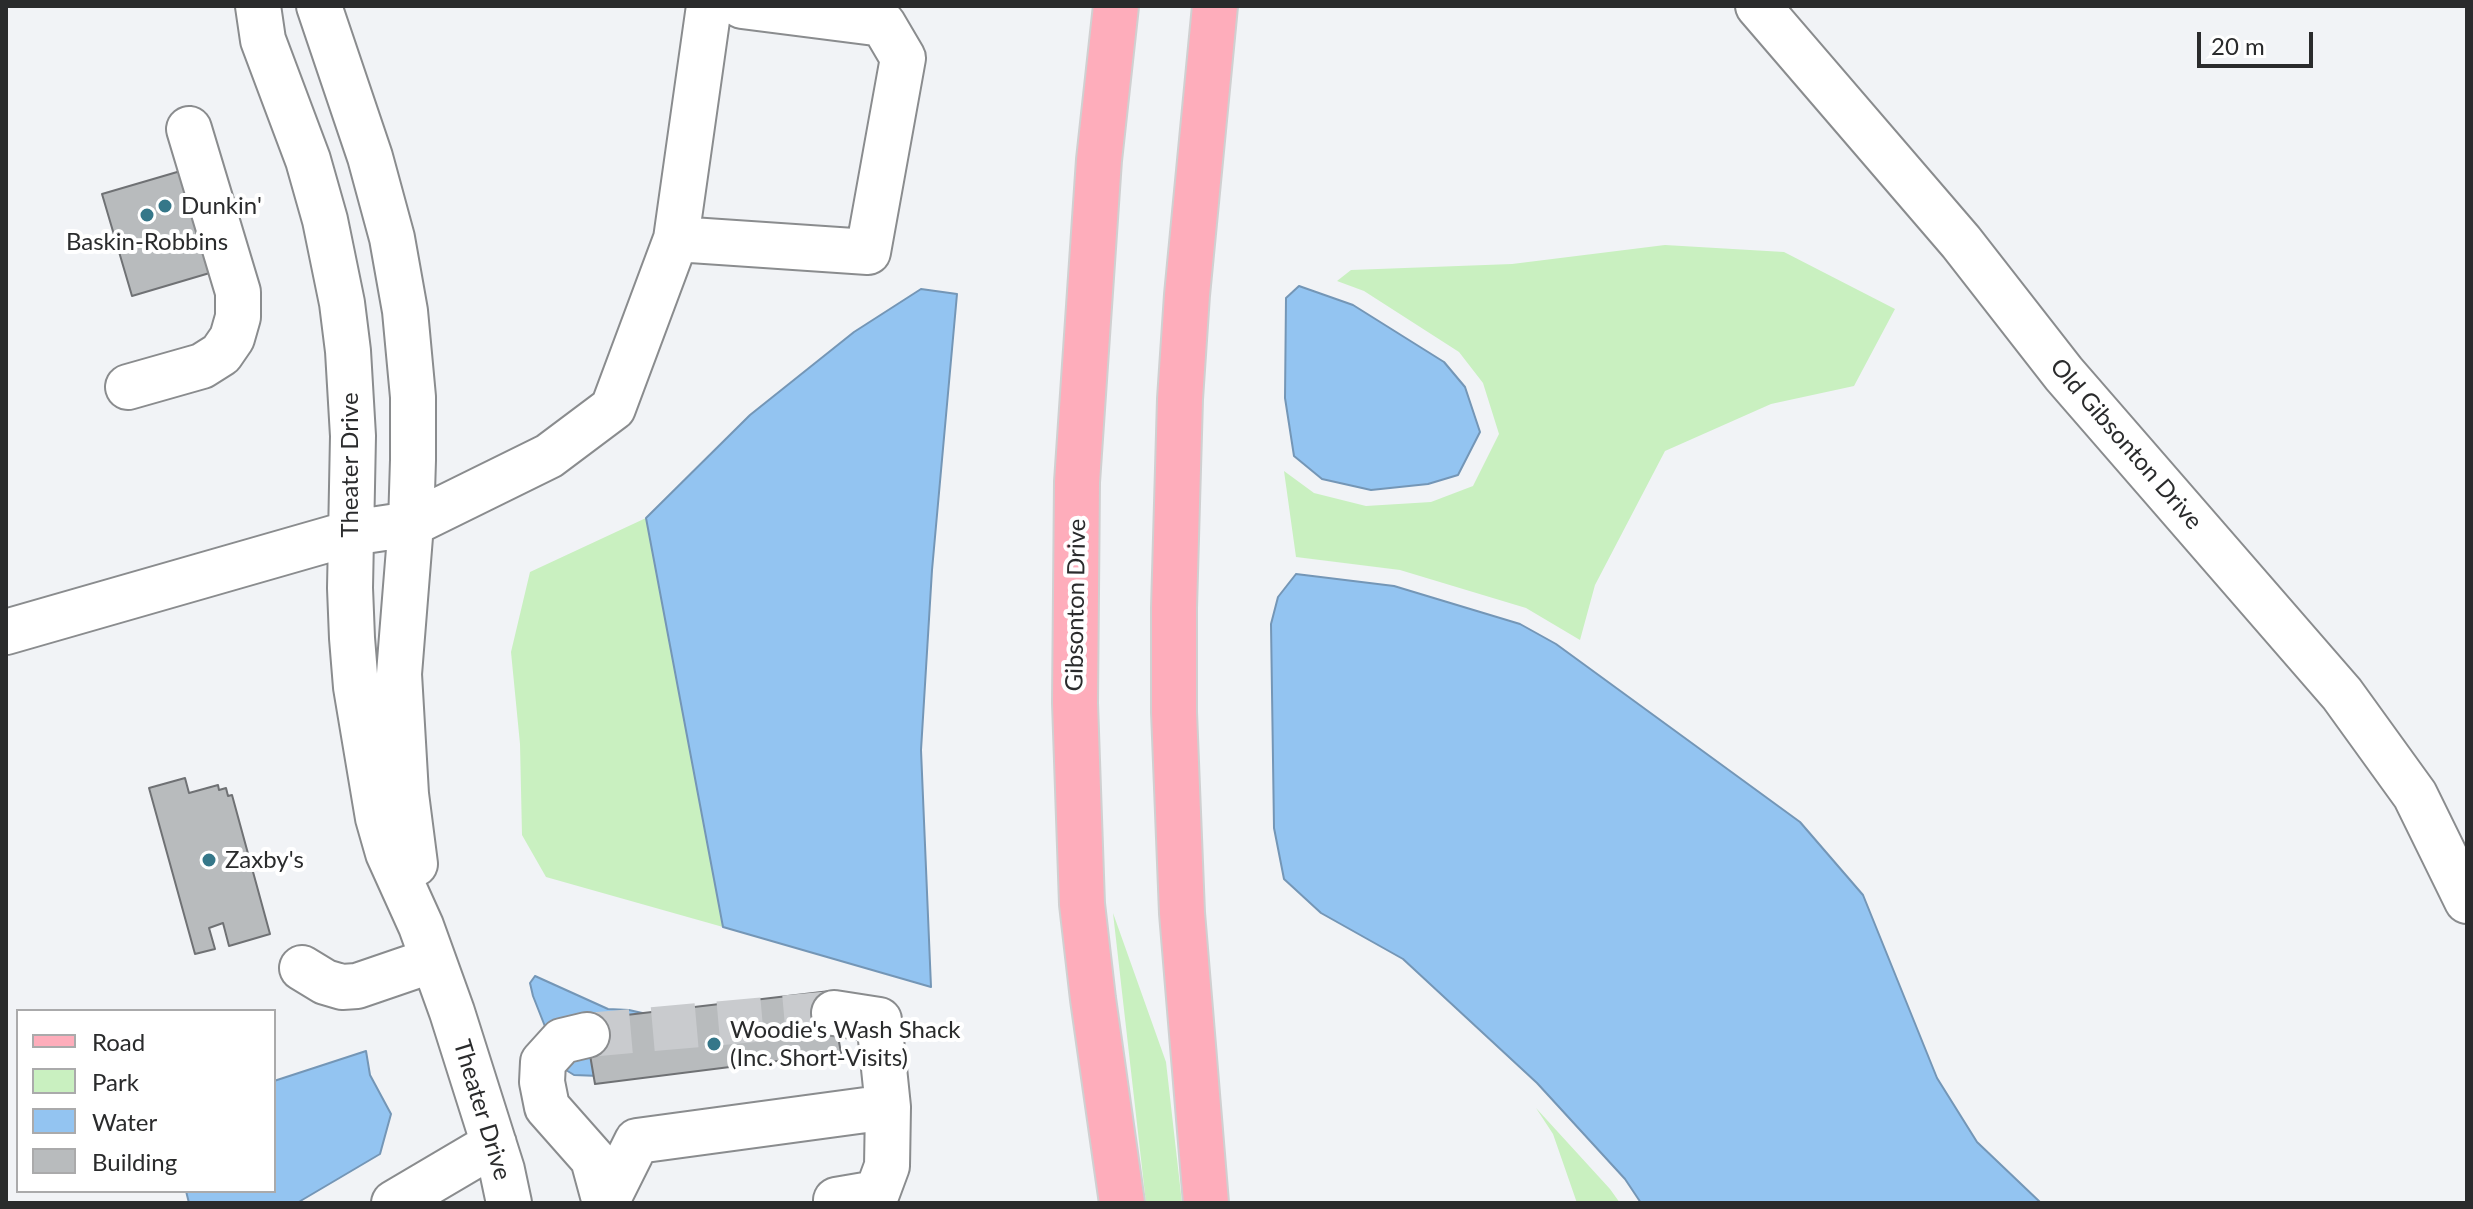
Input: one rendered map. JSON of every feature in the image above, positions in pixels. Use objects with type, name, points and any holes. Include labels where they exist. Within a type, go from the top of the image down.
[{"type":"main road","name":"Gibsonton Drive","points":[[1116,6],[1099,160],[1077,482],[1075,671],[1082,904],[1122,1203]]},
{"type":"main road","points":[[1206,1203],[1182,913],[1174,712],[1174,608],[1180,399],[1187,295],[1215,6]]},
{"type":"street","name":"Theater Drive","points":[[319,6],[358,118],[392,238],[405,311],[413,397],[411,524],[399,674],[405,781],[427,943]]},
{"type":"street","points":[[6,632],[351,533],[411,524],[549,456],[613,408],[676,239],[709,6]]},
{"type":"street","points":[[676,239],[868,252],[903,58],[883,24],[742,6]]},
{"type":"street","name":"Old Gibsonton Drive","points":[[1758,6],[1961,242],[2064,374],[2342,694],[2415,795],[2467,901]]},
{"type":"street","name":"Theater Drive","points":[[253,17],[308,160],[325,220],[342,303],[353,436],[352,638],[369,769],[388,853],[427,943],[494,1144],[509,1203]]},
{"type":"street","points":[[128,387],[202,366],[221,354],[232,338],[238,317],[238,292],[189,129]]},
{"type":"street","points":[[302,968],[325,982],[342,987],[357,986],[427,943]]},
{"type":"street","points":[[817,1202],[877,1193],[887,1166],[888,1107],[879,1020],[834,1013]]},
{"type":"street","points":[[587,1035],[562,1041],[543,1062],[542,1082],[547,1107],[593,1159],[606,1203]]},
{"type":"street","points":[[606,1203],[637,1141],[888,1107]]},
{"type":"street","points":[[394,1203],[494,1144]]},
{"type":"green space","points":[[1665,245],[1784,252],[1895,309],[1854,386],[1771,404],[1665,451],[1595,585],[1580,640],[1526,608],[1400,570],[1296,557],[1284,471],[1314,493],[1366,506],[1431,502],[1473,486],[1499,434],[1483,383],[1459,352],[1364,291],[1337,281],[1351,270],[1512,264]]},
{"type":"green space","points":[[646,518],[723,927],[546,877],[522,835],[520,744],[511,652],[530,572]]},
{"type":"green space","points":[[1113,913],[1166,1062],[1182,1203],[1146,1203]]},
{"type":"green space","points":[[1536,1108],[1620,1203],[1577,1203],[1553,1134]]},
{"type":"water","points":[[1299,286],[1353,305],[1444,362],[1465,387],[1480,432],[1458,475],[1428,484],[1371,490],[1322,479],[1294,456],[1285,398],[1286,298]]},
{"type":"water","points":[[921,289],[957,294],[932,570],[921,750],[931,987],[723,927],[646,518],[750,415],[854,332]]},
{"type":"water","points":[[1296,574],[1394,586],[1520,624],[1556,644],[1800,822],[1863,895],[1937,1078],[1977,1142],[2041,1203],[1641,1203],[1625,1179],[1537,1083],[1403,959],[1321,913],[1284,879],[1274,828],[1271,624],[1278,597]]},
{"type":"water","points":[[535,976],[608,1009],[651,1015],[599,1076],[574,1075],[561,1067],[533,996],[530,983]]},
{"type":"water","points":[[366,1051],[370,1075],[391,1114],[380,1154],[297,1203],[189,1203],[186,1193],[276,1193],[276,1080]]},
{"type":"building","points":[[184,170],[213,272],[132,296],[102,194]]},
{"type":"building","name":"Zaxby's","points":[[185,778],[189,793],[218,785],[219,790],[226,788],[228,796],[232,795],[270,934],[229,946],[223,923],[209,928],[215,949],[195,954],[149,788]]},
{"type":"building","name":"Woodie's Wash Shack (Inc. Short-Visits)","points":[[830,991],[841,1053],[595,1084],[584,1020]]},
{"type":"tunnel","points":[[587,1035],[834,1013]]},
{"type":"place","name":"Dunkin'","points":[[165,206]]},
{"type":"place","name":"Baskin-Robbins","points":[[147,215]]},
{"type":"place","name":"Zaxby's","points":[[209,860]]},
{"type":"place","name":"Woodie's Wash Shack (Inc. Short-Visits)","points":[[714,1044]]}]
